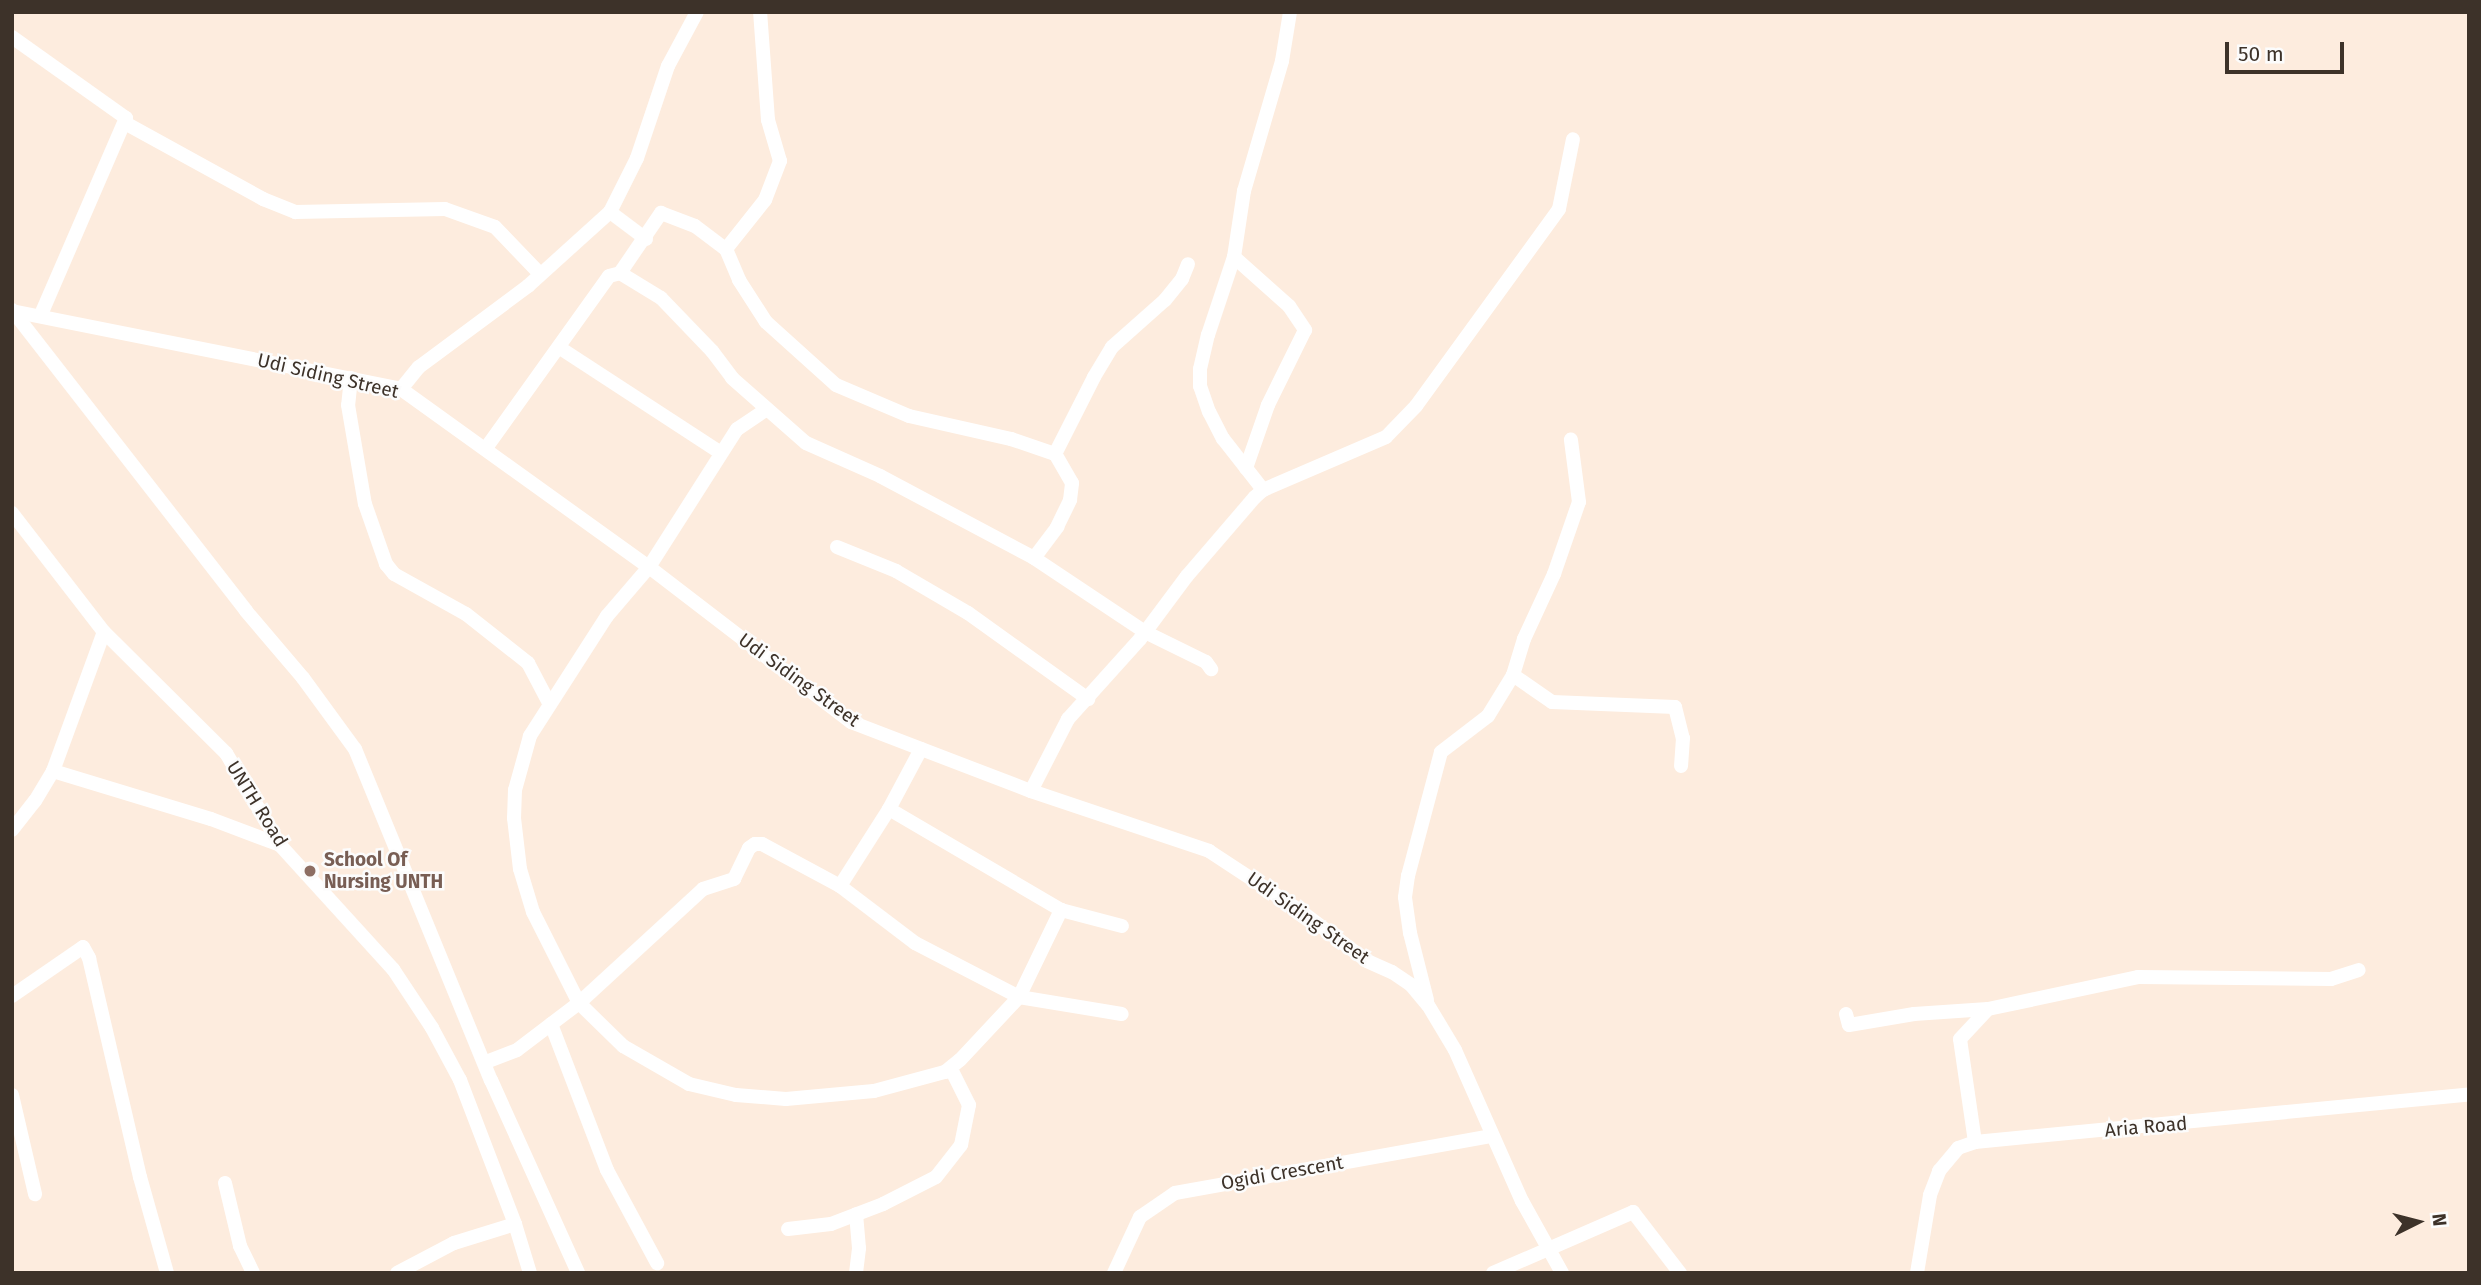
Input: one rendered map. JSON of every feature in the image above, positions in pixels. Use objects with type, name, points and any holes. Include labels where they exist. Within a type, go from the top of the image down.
[{"type":"street","points":[[401,389],[419,367],[540,274],[610,212],[637,158],[667,66],[697,12]]},
{"type":"street","points":[[1262,490],[1223,439],[1200,386],[1208,335],[1234,257],[1244,191],[1282,61],[1290,12]]},
{"type":"street","points":[[726,249],[765,200],[780,161],[768,121],[764,13]]},
{"type":"street","points":[[12,37],[124,113],[125,123],[41,314]]},
{"type":"street","points":[[125,123],[263,199],[295,212],[445,209],[495,227],[540,274]]},
{"type":"street","points":[[1031,791],[1068,719],[1145,632],[1187,576],[1262,490],[1385,437],[1407,416],[1559,209],[1573,139]]},
{"type":"street","points":[[610,212],[646,239]]},
{"type":"street","points":[[486,448],[609,276],[620,273],[646,239],[661,213],[667,214],[695,226],[726,249],[739,281],[766,322],[836,385],[909,416],[1012,439],[1055,454],[1072,483],[1070,500],[1057,527],[1034,558]]},
{"type":"street","points":[[1234,257],[1289,306],[1305,330],[1268,405],[1246,468]]},
{"type":"street","points":[[1055,454],[1112,347],[1165,300],[1182,279],[1188,264]]},
{"type":"street","points":[[620,273],[662,299],[712,351],[732,378],[806,443],[880,476],[1034,558],[1145,632],[1206,662],[1211,669]]},
{"type":"street","points":[[13,310],[246,611],[303,678],[355,749],[486,1062],[491,1080],[578,1273]]},
{"type":"street","name":"Udi Siding Street","points":[[13,310],[401,389],[649,567],[851,722],[1031,791],[1209,851],[1302,912],[1367,961],[1392,972],[1411,985],[1428,1005],[1455,1050],[1492,1136],[1548,1252],[1562,1273]]},
{"type":"street","points":[[560,348],[721,453]]},
{"type":"street","points":[[351,378],[348,405],[365,504],[371,528],[386,564],[394,574],[466,614],[528,663],[549,703]]},
{"type":"street","points":[[767,409],[737,429],[649,567],[607,616],[530,736],[515,790],[514,818],[520,869],[533,912],[579,1003],[623,1046],[656,1068],[689,1084],[736,1095],[786,1099],[839,1097],[897,1086],[951,1069],[1019,997],[1061,910]]},
{"type":"street","points":[[1428,1005],[1410,933],[1405,897],[1408,876],[1441,751],[1488,716],[1513,675],[1524,639],[1554,574],[1579,502],[1571,440]]},
{"type":"street","name":"UNTH Road","points":[[12,513],[104,632],[226,753],[280,845],[388,962],[432,1028],[460,1080],[515,1224],[530,1273]]},
{"type":"street","points":[[837,547],[896,571],[968,613],[1088,699]]},
{"type":"street","points":[[12,830],[35,802],[52,771],[104,632]]},
{"type":"street","points":[[1513,675],[1552,702],[1675,707],[1683,738],[1681,766]]},
{"type":"street","points":[[840,886],[889,809],[920,749]]},
{"type":"street","points":[[52,771],[280,845]]},
{"type":"street","points":[[889,809],[1061,910],[1122,926]]},
{"type":"street","points":[[486,1062],[517,1049],[579,1003],[703,889],[734,879],[749,848],[755,844],[762,844],[840,886],[915,943],[1019,997],[1122,1014]]},
{"type":"street","points":[[12,996],[83,947],[167,1273]]},
{"type":"street","points":[[1846,1014],[1849,1025],[1914,1014],[1988,1010],[2138,977],[2331,979],[2359,970]]},
{"type":"street","points":[[1975,1142],[1960,1039],[1988,1010]]},
{"type":"street","points":[[551,1024],[607,1170],[657,1263]]},
{"type":"street","points":[[788,1229],[831,1224],[883,1204],[936,1177],[961,1145],[970,1105],[951,1069]]},
{"type":"street","name":"Aria Road","points":[[1917,1273],[1930,1195],[1939,1171],[1958,1148],[1975,1142],[2469,1094]]},
{"type":"street","points":[[12,1095],[35,1194]]},
{"type":"street","name":"Ogidi Crescent","points":[[1114,1273],[1140,1217],[1175,1193],[1492,1136]]},
{"type":"street","points":[[225,1183],[240,1246],[253,1273]]},
{"type":"street","points":[[1493,1273],[1548,1252],[1633,1212],[1681,1273]]},
{"type":"street","points":[[856,1214],[859,1248],[856,1273]]},
{"type":"street","points":[[397,1273],[454,1243],[515,1224]]},
{"type":"place","name":"School Of Nursing UNTH","points":[[310,871]]}]
